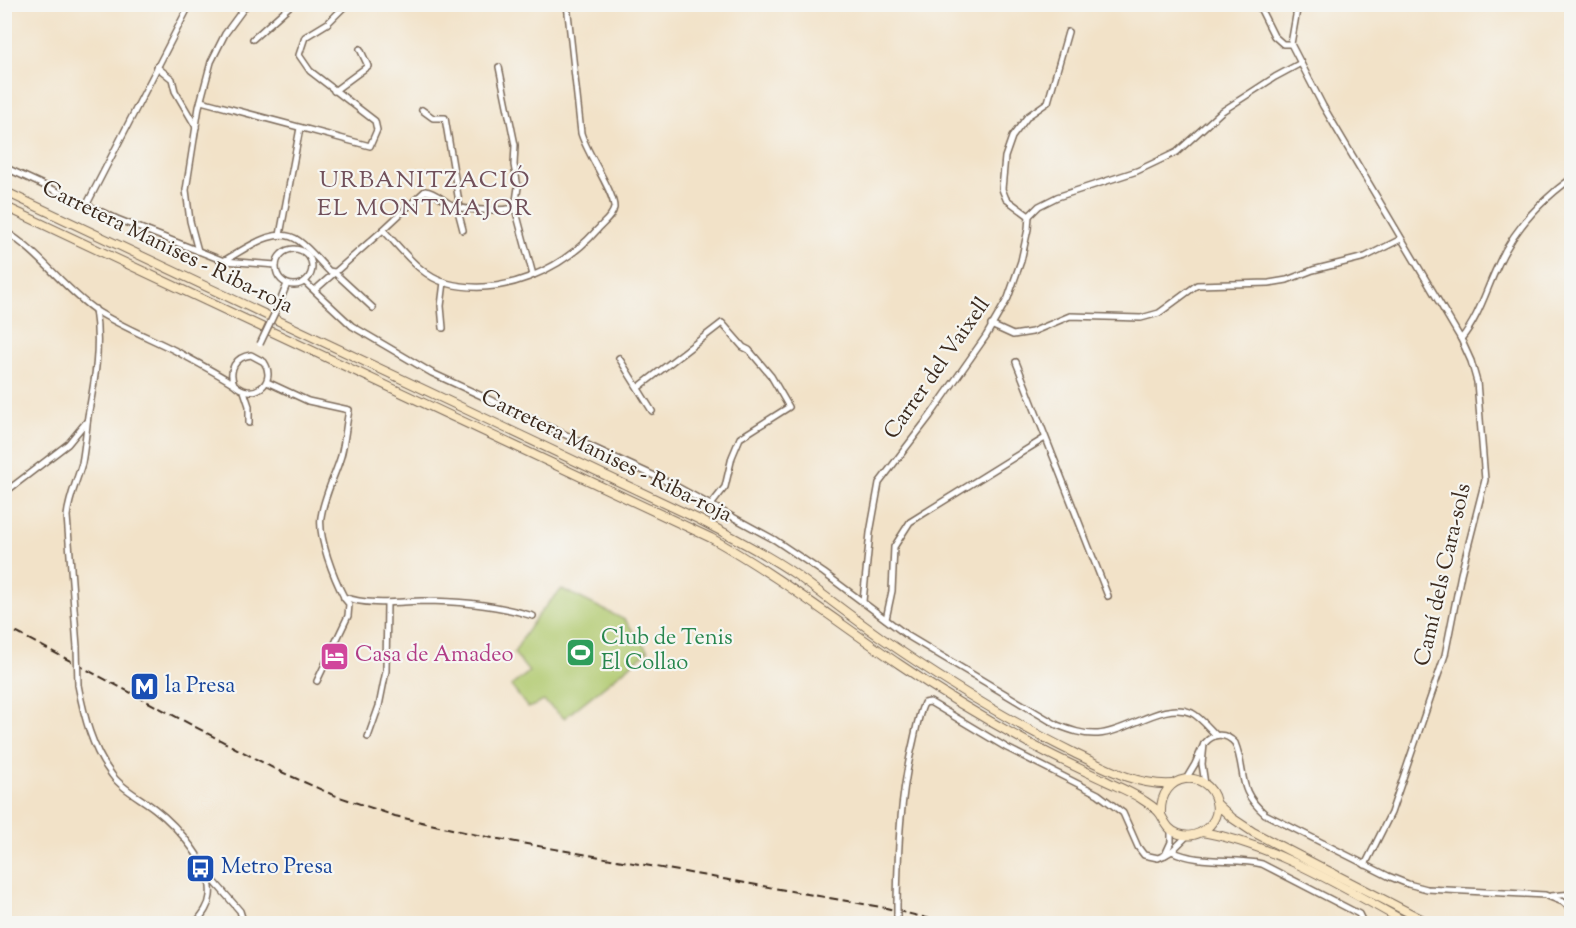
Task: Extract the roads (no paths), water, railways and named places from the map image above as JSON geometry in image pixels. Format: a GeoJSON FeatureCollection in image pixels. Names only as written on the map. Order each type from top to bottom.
{"type":"FeatureCollection","features":[{"type":"Feature","properties":{"kind":"main road","name":"Carretera Manises - Riba-roja"},"geometry":{"type":"LineString","coordinates":[[4,191],[700,520],[775,562],[882,639],[1029,731],[1125,776],[1145,783],[1172,784]]}},
{"type":"Feature","properties":{"kind":"main road","name":"Carretera Manises - Riba-roja"},"geometry":{"type":"LineString","coordinates":[[4,206],[711,538],[753,561],[939,691],[1035,747],[1137,796],[1161,814]]}},
{"type":"Feature","properties":{"kind":"main road"},"geometry":{"type":"LineString","coordinates":[[1186,779],[1205,784],[1213,793],[1217,804],[1216,815],[1211,825],[1202,832],[1187,836],[1171,830],[1165,823],[1160,803],[1164,792],[1172,784],[1186,779]]}},
{"type":"Feature","properties":{"kind":"main road"},"geometry":{"type":"LineString","coordinates":[[1217,804],[1253,832],[1431,924]]}},
{"type":"Feature","properties":{"kind":"main road"},"geometry":{"type":"LineString","coordinates":[[1202,832],[1249,843],[1306,869],[1409,924]]}},
{"type":"Feature","properties":{"kind":"street"},"geometry":{"type":"LineString","coordinates":[[87,204],[190,4]]}},
{"type":"Feature","properties":{"kind":"street"},"geometry":{"type":"LineString","coordinates":[[198,251],[190,221],[186,190],[201,101],[211,62],[225,34],[247,4]]}},
{"type":"Feature","properties":{"kind":"street"},"geometry":{"type":"LineString","coordinates":[[252,39],[292,4]]}},
{"type":"Feature","properties":{"kind":"street"},"geometry":{"type":"LineString","coordinates":[[201,101],[370,146],[377,130],[375,121],[310,71],[299,56],[305,37],[328,23],[347,4]]}},
{"type":"Feature","properties":{"kind":"street"},"geometry":{"type":"LineString","coordinates":[[383,230],[434,278],[464,286],[491,287],[533,275],[570,256],[611,215],[614,208],[613,198],[585,146],[581,133],[567,4]]}},
{"type":"Feature","properties":{"kind":"street"},"geometry":{"type":"LineString","coordinates":[[1258,4],[1274,36],[1283,44],[1291,44],[1298,4]]}},
{"type":"Feature","properties":{"kind":"street"},"geometry":{"type":"LineString","coordinates":[[1068,32],[1048,102],[1028,116],[1012,137],[1005,158],[1002,189],[1006,199],[1029,216],[1039,206],[1057,197],[1137,171],[1177,152],[1221,112],[1301,63]]}},
{"type":"Feature","properties":{"kind":"street","name":"Camí dels Cara-sols"},"geometry":{"type":"LineString","coordinates":[[1291,44],[1401,239],[1461,339],[1477,382],[1485,480],[1461,574],[1445,655],[1391,813],[1365,865]]}},
{"type":"Feature","properties":{"kind":"street"},"geometry":{"type":"LineString","coordinates":[[334,91],[368,66],[360,49]]}},
{"type":"Feature","properties":{"kind":"street"},"geometry":{"type":"LineString","coordinates":[[157,67],[172,79],[175,91],[196,127]]}},
{"type":"Feature","properties":{"kind":"street"},"geometry":{"type":"LineString","coordinates":[[500,67],[515,145],[514,165],[518,187],[516,208],[533,275]]}},
{"type":"Feature","properties":{"kind":"street"},"geometry":{"type":"LineString","coordinates":[[422,110],[433,118],[445,118],[463,230]]}},
{"type":"Feature","properties":{"kind":"street"},"geometry":{"type":"LineString","coordinates":[[280,234],[300,128]]}},
{"type":"Feature","properties":{"kind":"street"},"geometry":{"type":"LineString","coordinates":[[4,167],[117,219],[224,261],[276,265]]}},
{"type":"Feature","properties":{"kind":"street"},"geometry":{"type":"LineString","coordinates":[[1461,339],[1472,325],[1498,263],[1530,213],[1552,192],[1572,178]]}},
{"type":"Feature","properties":{"kind":"street"},"geometry":{"type":"LineString","coordinates":[[315,290],[425,191],[432,192],[459,207],[516,208]]}},
{"type":"Feature","properties":{"kind":"street","name":"Carrer del Vaixell"},"geometry":{"type":"LineString","coordinates":[[863,602],[870,533],[879,483],[930,416],[986,336],[1008,298],[1021,261],[1029,216]]}},
{"type":"Feature","properties":{"kind":"street"},"geometry":{"type":"LineString","coordinates":[[4,231],[22,243],[77,296],[95,309],[244,391],[249,406],[249,423]]}},
{"type":"Feature","properties":{"kind":"street"},"geometry":{"type":"LineString","coordinates":[[224,261],[268,237],[280,234],[300,242],[328,271],[334,272],[373,308]]}},
{"type":"Feature","properties":{"kind":"street"},"geometry":{"type":"LineString","coordinates":[[991,325],[1012,335],[1032,332],[1070,316],[1140,318],[1159,313],[1197,285],[1269,283],[1287,280],[1313,270],[1365,257],[1401,239]]}},
{"type":"Feature","properties":{"kind":"street"},"geometry":{"type":"LineString","coordinates":[[287,250],[300,250],[310,258],[312,271],[305,282],[293,286],[278,277],[276,265],[280,256],[287,250]]}},
{"type":"Feature","properties":{"kind":"street"},"geometry":{"type":"LineString","coordinates":[[305,282],[352,326],[432,373],[663,480],[784,546],[908,636],[1043,718],[1078,733],[1097,734],[1116,731],[1166,711],[1177,709],[1196,715],[1216,735],[1231,738],[1235,743],[1244,787],[1248,796],[1260,810],[1276,821],[1365,865],[1408,884],[1426,889],[1551,896],[1572,894]]}},
{"type":"Feature","properties":{"kind":"street"},"geometry":{"type":"LineString","coordinates":[[442,328],[441,306],[444,282]]}},
{"type":"Feature","properties":{"kind":"street"},"geometry":{"type":"LineString","coordinates":[[255,356],[287,284]]}},
{"type":"Feature","properties":{"kind":"street"},"geometry":{"type":"LineString","coordinates":[[95,309],[98,352],[81,465],[69,500],[67,516],[78,685],[88,728],[99,754],[113,777],[158,811],[188,840],[204,870],[210,897],[195,924]]}},
{"type":"Feature","properties":{"kind":"street"},"geometry":{"type":"LineString","coordinates":[[639,387],[722,323],[743,347],[749,350],[779,387],[789,407],[741,438],[732,457],[726,487],[711,505]]}},
{"type":"Feature","properties":{"kind":"street"},"geometry":{"type":"LineString","coordinates":[[234,384],[231,373],[234,364],[243,357],[260,358],[267,366],[267,382],[260,389],[244,391]]}},
{"type":"Feature","properties":{"kind":"street"},"geometry":{"type":"LineString","coordinates":[[619,358],[652,411]]}},
{"type":"Feature","properties":{"kind":"street"},"geometry":{"type":"LineString","coordinates":[[1016,362],[1108,596]]}},
{"type":"Feature","properties":{"kind":"street"},"geometry":{"type":"LineString","coordinates":[[267,382],[308,400],[349,410],[341,456],[325,499],[321,519],[322,535],[336,582],[349,604],[348,616],[317,681]]}},
{"type":"Feature","properties":{"kind":"street"},"geometry":{"type":"LineString","coordinates":[[4,493],[68,444],[88,420]]}},
{"type":"Feature","properties":{"kind":"street"},"geometry":{"type":"LineString","coordinates":[[886,619],[892,591],[894,547],[910,522],[1046,438]]}},
{"type":"Feature","properties":{"kind":"street"},"geometry":{"type":"LineString","coordinates":[[344,597],[358,602],[425,601],[469,604],[506,608],[533,616]]}},
{"type":"Feature","properties":{"kind":"street"},"geometry":{"type":"LineString","coordinates":[[368,737],[379,706],[386,671],[387,603]]}},
{"type":"Feature","properties":{"kind":"street"},"geometry":{"type":"LineString","coordinates":[[897,924],[898,838],[908,761],[920,711],[924,704],[930,702],[1007,748],[1098,794],[1123,813],[1144,855],[1158,858],[1165,855],[1187,836]]}},
{"type":"Feature","properties":{"kind":"street"},"geometry":{"type":"LineString","coordinates":[[1186,779],[1196,764],[1204,744],[1216,735]]}},
{"type":"Feature","properties":{"kind":"street"},"geometry":{"type":"LineString","coordinates":[[1204,744],[1205,784]]}},
{"type":"Feature","properties":{"kind":"street"},"geometry":{"type":"LineString","coordinates":[[1165,855],[1171,842],[1171,830]]}},
{"type":"Feature","properties":{"kind":"street"},"geometry":{"type":"LineString","coordinates":[[1172,851],[1195,857],[1244,860],[1262,864],[1359,914],[1362,924]]}},
{"type":"Feature","properties":{"kind":"street"},"geometry":{"type":"LineString","coordinates":[[204,870],[240,911],[244,924]]}},
{"type":"Feature","properties":{"kind":"street"},"geometry":{"type":"LineString","coordinates":[[1551,896],[1572,910]]}},
{"type":"Feature","properties":{"kind":"railway"},"geometry":{"type":"LineString","coordinates":[[4,626],[277,770],[331,794],[395,816],[482,836],[886,908],[951,924]]}},
{"type":"Feature","properties":{"kind":"place","name":"Club de Tenis El Collao"},"geometry":{"type":"Point","coordinates":[580,652]}},
{"type":"Feature","properties":{"kind":"place","name":"Casa de Amadeo"},"geometry":{"type":"Point","coordinates":[334,656]}},
{"type":"Feature","properties":{"kind":"place","name":"la Presa"},"geometry":{"type":"Point","coordinates":[144,687]}},
{"type":"Feature","properties":{"kind":"place","name":"Metro Presa"},"geometry":{"type":"Point","coordinates":[200,868]}},
{"type":"Feature","properties":{"kind":"district","name":"URBANITZACIÓ EL MONTMAJOR"},"geometry":{"type":"Point","coordinates":[425,195]}}]}
